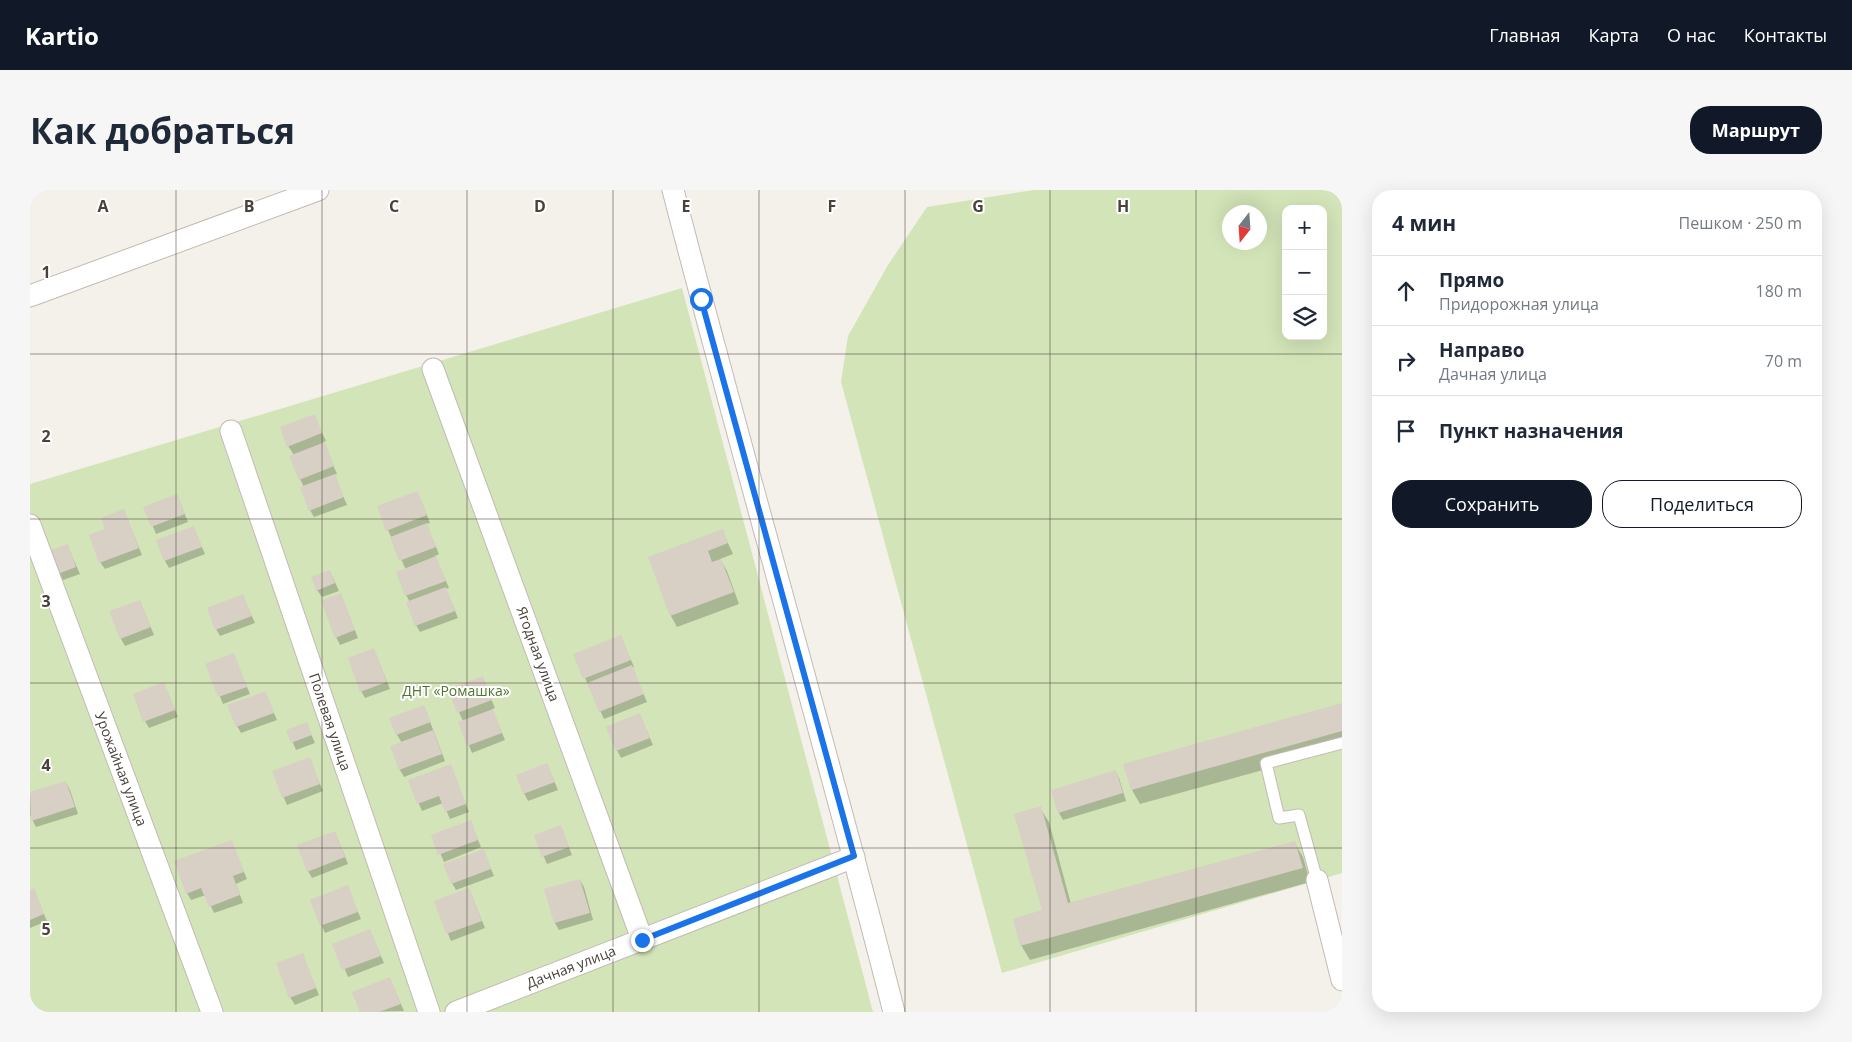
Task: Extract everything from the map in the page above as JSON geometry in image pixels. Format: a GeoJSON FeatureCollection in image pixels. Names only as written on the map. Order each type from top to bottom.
{"type":"FeatureCollection","features":[{"type":"Feature","properties":{"kind":"street"},"geometry":{"type":"LineString","coordinates":[[30,296],[318,190]]}},
{"type":"Feature","properties":{"kind":"street"},"geometry":{"type":"LineString","coordinates":[[673,190],[701,299],[854,856],[894,1012]]}},
{"type":"Feature","properties":{"kind":"street","name":"Ягодная улица"},"geometry":{"type":"LineString","coordinates":[[433,368],[642,940]]}},
{"type":"Feature","properties":{"kind":"street","name":"Полевая улица"},"geometry":{"type":"LineString","coordinates":[[231,431],[429,1012]]}},
{"type":"Feature","properties":{"kind":"street","name":"Урожайная улица"},"geometry":{"type":"LineString","coordinates":[[30,525],[212,1012]]}},
{"type":"Feature","properties":{"kind":"street","name":"Дачная улица"},"geometry":{"type":"LineString","coordinates":[[456,1012],[854,856]]}},
{"type":"Feature","properties":{"kind":"street"},"geometry":{"type":"LineString","coordinates":[[1317,880],[1342,980]]}},
{"type":"Feature","properties":{"kind":"lane"},"geometry":{"type":"LineString","coordinates":[[1317,880],[1300,815],[1279,818],[1266,763],[1342,743]]}},
{"type":"Feature","properties":{"kind":"green space"},"geometry":{"type":"Polygon","coordinates":[[[1034,190],[1331,190],[1342,193],[1342,873],[1002,973],[841,382],[848,336],[888,265],[927,207],[1034,190]]]}},
{"type":"Feature","properties":{"kind":"green space","name":"ДНТ «Ромашка»"},"geometry":{"type":"Polygon","coordinates":[[[682,288],[873,1012],[30,1012],[30,484],[682,288]]]}},
{"type":"Feature","properties":{"kind":"building"},"geometry":{"type":"Polygon","coordinates":[[[315,414],[322,433],[287,447],[280,427],[315,414]]]}},
{"type":"Feature","properties":{"kind":"building"},"geometry":{"type":"Polygon","coordinates":[[[325,442],[334,466],[299,480],[289,456],[325,442]]]}},
{"type":"Feature","properties":{"kind":"building"},"geometry":{"type":"Polygon","coordinates":[[[335,474],[344,497],[309,511],[300,487],[335,474]]]}},
{"type":"Feature","properties":{"kind":"building"},"geometry":{"type":"Polygon","coordinates":[[[418,491],[427,515],[386,531],[377,506],[418,491]]]}},
{"type":"Feature","properties":{"kind":"building"},"geometry":{"type":"Polygon","coordinates":[[[177,494],[185,514],[151,527],[143,507],[177,494]]]}},
{"type":"Feature","properties":{"kind":"building"},"geometry":{"type":"Polygon","coordinates":[[[124,509],[139,548],[99,563],[89,535],[105,529],[101,518],[124,509]]]}},
{"type":"Feature","properties":{"kind":"building"},"geometry":{"type":"Polygon","coordinates":[[[427,523],[436,547],[399,561],[390,537],[427,523]]]}},
{"type":"Feature","properties":{"kind":"building"},"geometry":{"type":"Polygon","coordinates":[[[194,526],[202,547],[164,561],[156,540],[194,526]]]}},
{"type":"Feature","properties":{"kind":"building"},"geometry":{"type":"Polygon","coordinates":[[[723,529],[728,543],[708,551],[712,562],[721,559],[734,592],[670,616],[648,557],[723,529]]]}},
{"type":"Feature","properties":{"kind":"building"},"geometry":{"type":"Polygon","coordinates":[[[68,544],[76,567],[58,574],[49,551],[68,544]]]}},
{"type":"Feature","properties":{"kind":"building"},"geometry":{"type":"Polygon","coordinates":[[[436,556],[446,581],[405,596],[396,572],[436,556]]]}},
{"type":"Feature","properties":{"kind":"building"},"geometry":{"type":"Polygon","coordinates":[[[330,570],[335,583],[316,591],[311,577],[330,570]]]}},
{"type":"Feature","properties":{"kind":"building"},"geometry":{"type":"Polygon","coordinates":[[[446,587],[455,611],[415,626],[406,602],[446,587]]]}},
{"type":"Feature","properties":{"kind":"building"},"geometry":{"type":"Polygon","coordinates":[[[341,593],[355,630],[335,638],[321,601],[341,593]]]}},
{"type":"Feature","properties":{"kind":"building"},"geometry":{"type":"Polygon","coordinates":[[[243,594],[252,616],[215,630],[207,608],[243,594]]]}},
{"type":"Feature","properties":{"kind":"building"},"geometry":{"type":"Polygon","coordinates":[[[140,600],[151,627],[120,639],[109,611],[140,600]]]}},
{"type":"Feature","properties":{"kind":"building"},"geometry":{"type":"Polygon","coordinates":[[[621,635],[631,660],[583,679],[573,654],[621,635]]]}},
{"type":"Feature","properties":{"kind":"building"},"geometry":{"type":"Polygon","coordinates":[[[374,648],[387,682],[360,692],[348,658],[374,648]]]}},
{"type":"Feature","properties":{"kind":"building"},"geometry":{"type":"Polygon","coordinates":[[[234,653],[247,687],[218,697],[205,664],[234,653]]]}},
{"type":"Feature","properties":{"kind":"building"},"geometry":{"type":"Polygon","coordinates":[[[632,665],[644,694],[599,712],[587,683],[632,665]]]}},
{"type":"Feature","properties":{"kind":"building"},"geometry":{"type":"Polygon","coordinates":[[[483,676],[492,700],[457,713],[448,689],[483,676]]]}},
{"type":"Feature","properties":{"kind":"building"},"geometry":{"type":"Polygon","coordinates":[[[164,682],[175,710],[143,722],[133,694],[164,682]]]}},
{"type":"Feature","properties":{"kind":"building"},"geometry":{"type":"Polygon","coordinates":[[[266,691],[274,713],[236,727],[227,705],[266,691]]]}},
{"type":"Feature","properties":{"kind":"building"},"geometry":{"type":"Polygon","coordinates":[[[1342,703],[1342,731],[1131,790],[1123,764],[1342,703]]]}},
{"type":"Feature","properties":{"kind":"building"},"geometry":{"type":"Polygon","coordinates":[[[424,705],[431,722],[396,735],[389,718],[424,705]]]}},
{"type":"Feature","properties":{"kind":"building"},"geometry":{"type":"Polygon","coordinates":[[[493,709],[502,733],[467,746],[458,722],[493,709]]]}},
{"type":"Feature","properties":{"kind":"building"},"geometry":{"type":"Polygon","coordinates":[[[640,713],[650,738],[616,751],[606,727],[640,713]]]}},
{"type":"Feature","properties":{"kind":"building"},"geometry":{"type":"Polygon","coordinates":[[[307,722],[312,735],[291,743],[286,730],[307,722]]]}},
{"type":"Feature","properties":{"kind":"building"},"geometry":{"type":"Polygon","coordinates":[[[433,730],[442,754],[399,770],[390,746],[433,730]]]}},
{"type":"Feature","properties":{"kind":"building"},"geometry":{"type":"Polygon","coordinates":[[[310,757],[320,784],[282,798],[272,771],[310,757]]]}},
{"type":"Feature","properties":{"kind":"building"},"geometry":{"type":"Polygon","coordinates":[[[547,763],[555,782],[523,794],[516,775],[547,763]]]}},
{"type":"Feature","properties":{"kind":"building"},"geometry":{"type":"Polygon","coordinates":[[[451,764],[466,804],[445,812],[439,796],[417,804],[408,780],[451,764]]]}},
{"type":"Feature","properties":{"kind":"building"},"geometry":{"type":"Polygon","coordinates":[[[1116,770],[1123,793],[1058,813],[1051,790],[1116,770]]]}},
{"type":"Feature","properties":{"kind":"building"},"geometry":{"type":"Polygon","coordinates":[[[66,781],[75,807],[31,821],[30,792],[66,781]]]}},
{"type":"Feature","properties":{"kind":"building"},"geometry":{"type":"Polygon","coordinates":[[[1041,806],[1068,903],[1295,841],[1303,868],[1020,946],[1013,919],[1042,910],[1014,814],[1041,806]]]}},
{"type":"Feature","properties":{"kind":"building"},"geometry":{"type":"Polygon","coordinates":[[[471,820],[478,840],[438,855],[431,835],[471,820]]]}},
{"type":"Feature","properties":{"kind":"building"},"geometry":{"type":"Polygon","coordinates":[[[561,825],[569,847],[542,857],[534,835],[561,825]]]}},
{"type":"Feature","properties":{"kind":"building"},"geometry":{"type":"Polygon","coordinates":[[[335,831],[345,857],[307,872],[297,845],[335,831]]]}},
{"type":"Feature","properties":{"kind":"building"},"geometry":{"type":"Polygon","coordinates":[[[232,840],[244,872],[233,876],[240,895],[209,907],[201,888],[186,894],[174,861],[232,840]]]}},
{"type":"Feature","properties":{"kind":"building"},"geometry":{"type":"Polygon","coordinates":[[[484,849],[491,869],[451,884],[443,864],[484,849]]]}},
{"type":"Feature","properties":{"kind":"building"},"geometry":{"type":"Polygon","coordinates":[[[580,879],[590,913],[554,923],[544,889],[580,879]]]}},
{"type":"Feature","properties":{"kind":"building"},"geometry":{"type":"Polygon","coordinates":[[[348,885],[358,912],[320,926],[310,900],[348,885]]]}},
{"type":"Feature","properties":{"kind":"building"},"geometry":{"type":"Polygon","coordinates":[[[34,888],[44,914],[30,920],[30,890],[34,888]]]}},
{"type":"Feature","properties":{"kind":"building"},"geometry":{"type":"Polygon","coordinates":[[[469,888],[482,921],[446,934],[434,901],[469,888]]]}},
{"type":"Feature","properties":{"kind":"building"},"geometry":{"type":"Polygon","coordinates":[[[370,929],[381,956],[342,970],[332,944],[370,929]]]}},
{"type":"Feature","properties":{"kind":"building"},"geometry":{"type":"Polygon","coordinates":[[[303,953],[316,988],[289,998],[276,963],[303,953]]]}},
{"type":"Feature","properties":{"kind":"building"},"geometry":{"type":"Polygon","coordinates":[[[390,977],[401,1004],[379,1012],[360,1012],[352,992],[390,977]]]}},
{"type":"Feature","properties":{"kind":"route"},"geometry":{"type":"LineString","coordinates":[[642,940],[854,856],[701,299]]}}]}
